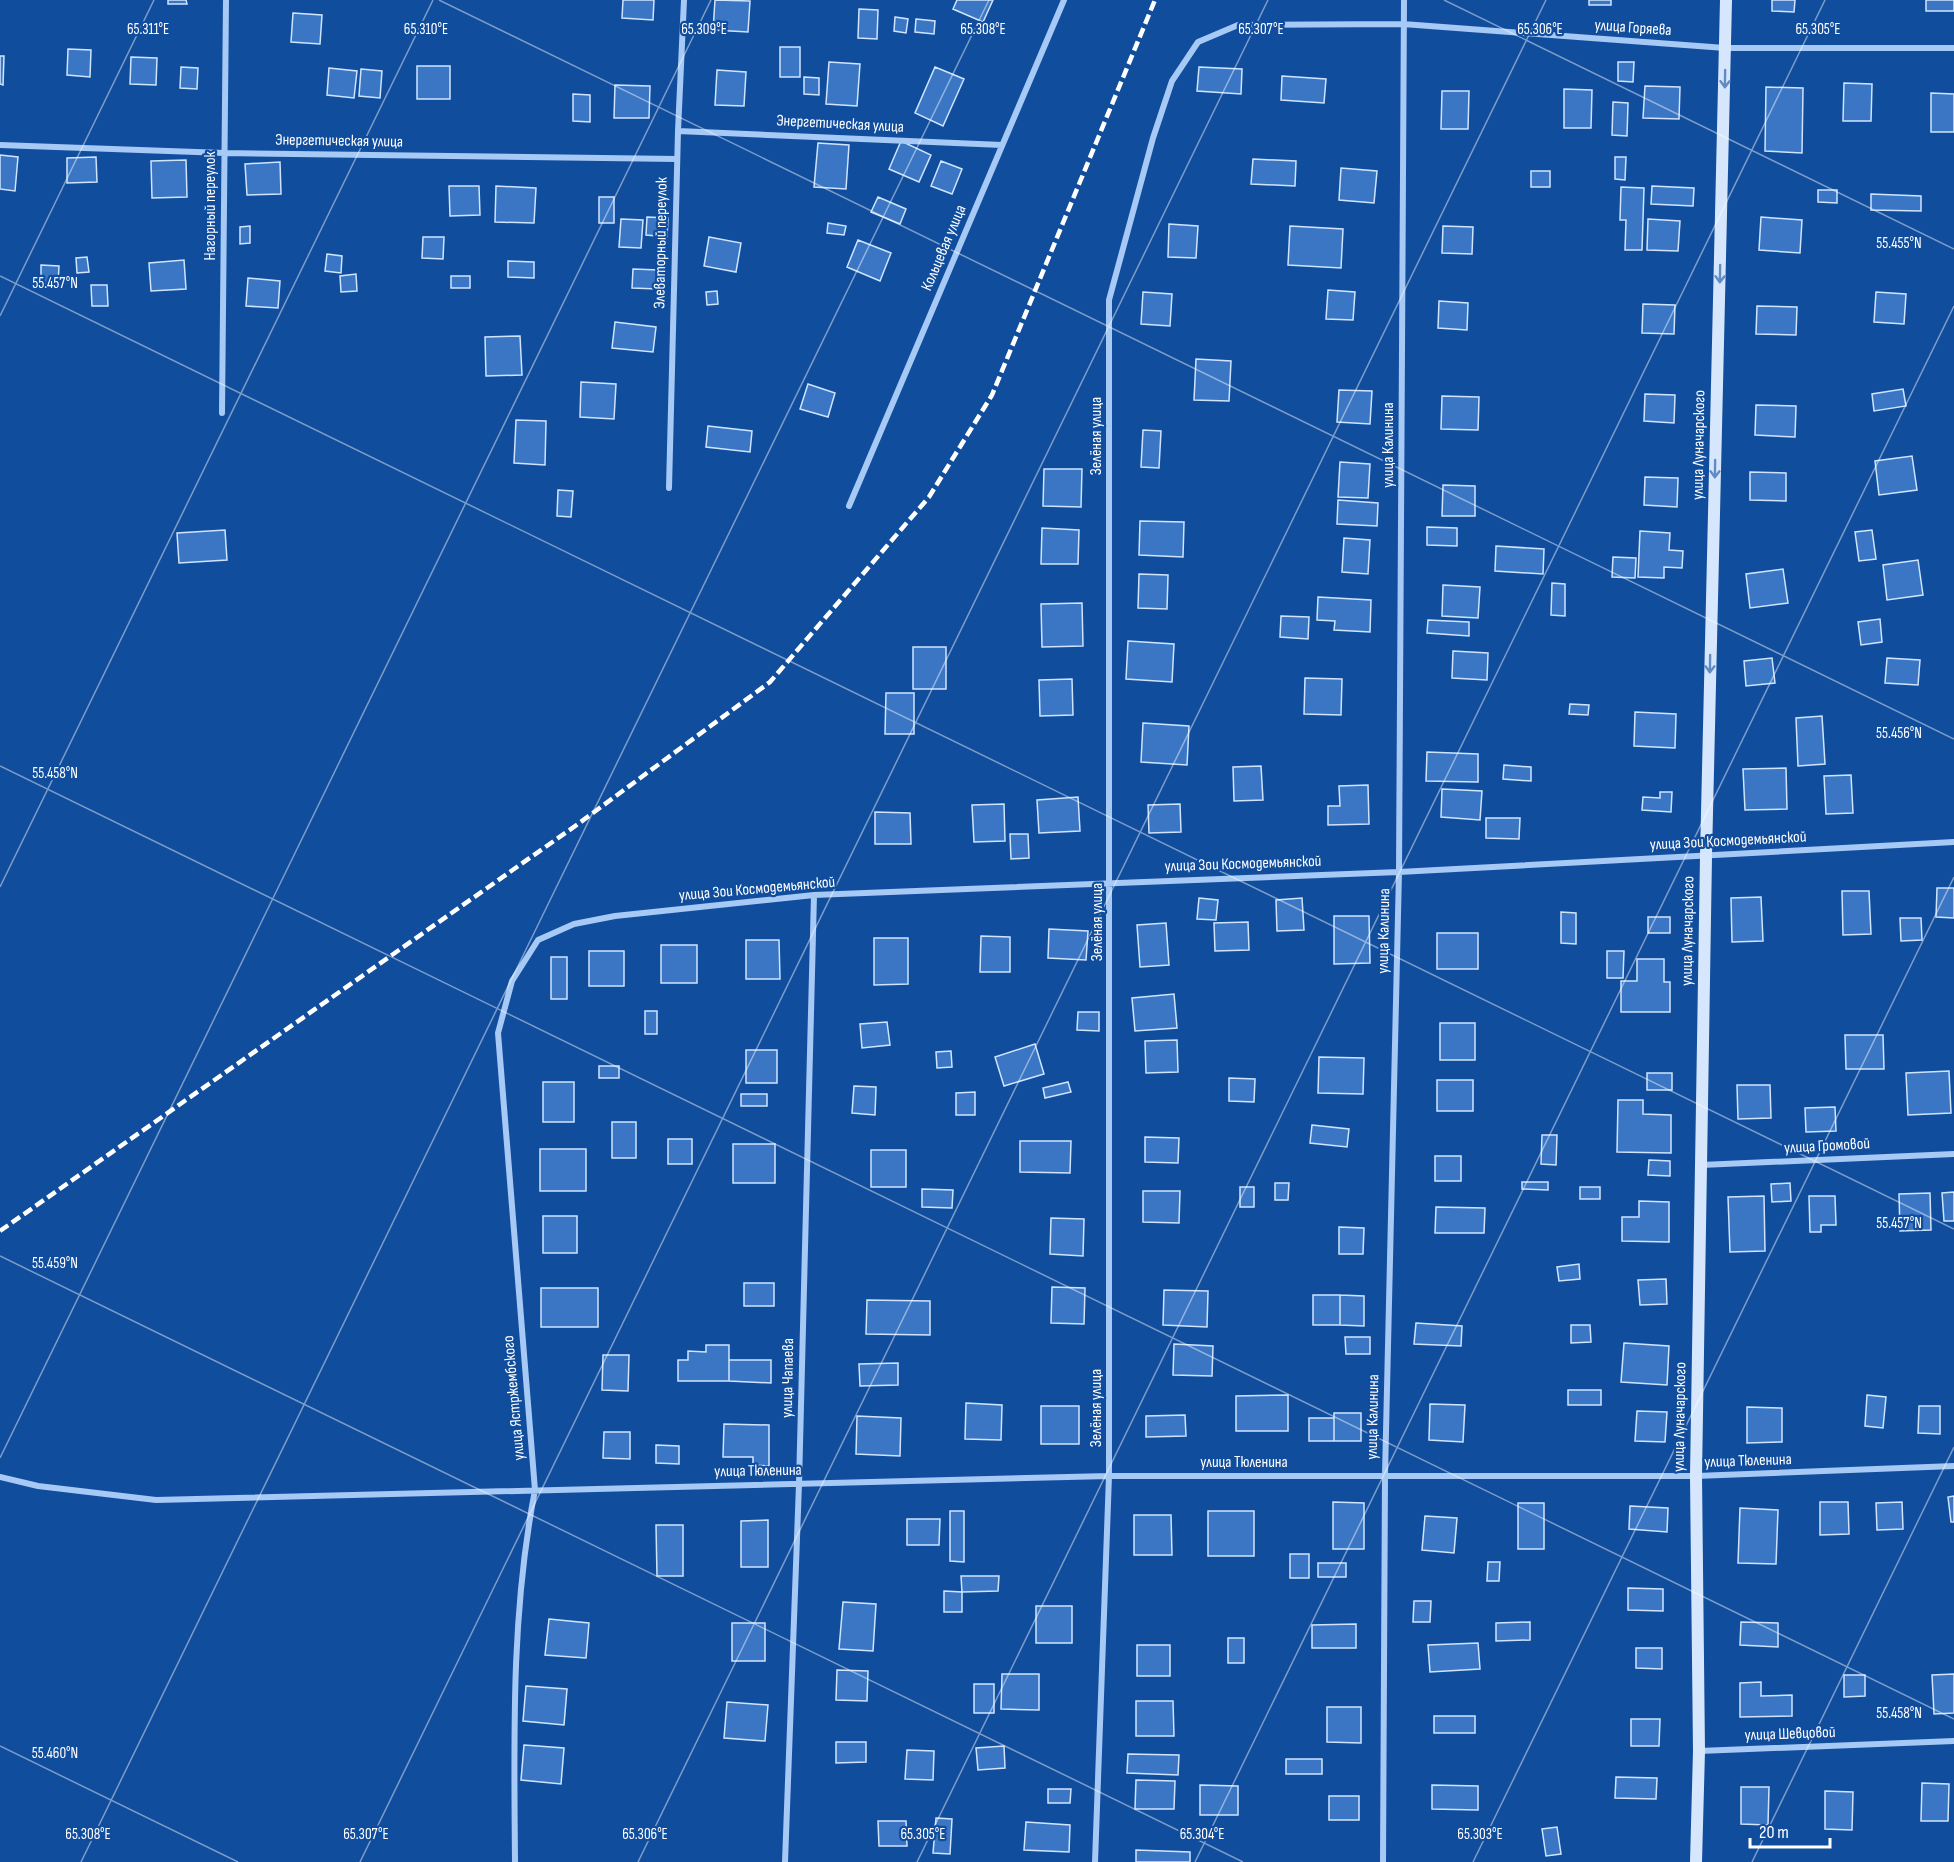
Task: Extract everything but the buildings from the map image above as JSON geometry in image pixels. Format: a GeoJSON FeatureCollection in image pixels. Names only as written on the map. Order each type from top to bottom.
{"type":"FeatureCollection","features":[{"type":"Feature","properties":{"kind":"main road","name":"улица Луначарского"},"geometry":{"type":"LineString","coordinates":[[1696,1862],[1699,1751],[1695,1476],[1706,856],[1726,0]]}},
{"type":"Feature","properties":{"kind":"street","name":"Нагорный переулок"},"geometry":{"type":"LineString","coordinates":[[222,412],[226,0]]}},
{"type":"Feature","properties":{"kind":"street","name":"Элеваторный переулок"},"geometry":{"type":"LineString","coordinates":[[669,488],[677,159],[684,0]]}},
{"type":"Feature","properties":{"kind":"street","name":"Кольцевая улица"},"geometry":{"type":"LineString","coordinates":[[849,506],[1064,0]]}},
{"type":"Feature","properties":{"kind":"street","name":"улица Калинина"},"geometry":{"type":"LineString","coordinates":[[1383,1862],[1385,1475],[1399,872],[1404,0]]}},
{"type":"Feature","properties":{"kind":"street","name":"улица Горяева"},"geometry":{"type":"LineString","coordinates":[[1238,25],[1403,24],[1725,48],[1954,48]]}},
{"type":"Feature","properties":{"kind":"street","name":"Зелёная улица"},"geometry":{"type":"LineString","coordinates":[[1095,1862],[1109,1476],[1111,883],[1109,300],[1153,138],[1172,81],[1198,42],[1238,25]]}},
{"type":"Feature","properties":{"kind":"street","name":"Энергетическая улица"},"geometry":{"type":"LineString","coordinates":[[678,131],[1002,145]]}},
{"type":"Feature","properties":{"kind":"street","name":"Энергетическая улица"},"geometry":{"type":"LineString","coordinates":[[0,145],[224,153],[677,159]]}},
{"type":"Feature","properties":{"kind":"street","name":"улица Зои Космодемьянской"},"geometry":{"type":"LineString","coordinates":[[538,940],[574,924],[615,916],[814,895],[1399,872],[1954,842]]}},
{"type":"Feature","properties":{"kind":"street","name":"улица Чапаева"},"geometry":{"type":"LineString","coordinates":[[785,1862],[799,1484],[814,895]]}},
{"type":"Feature","properties":{"kind":"street","name":"улица Ястржембского"},"geometry":{"type":"LineString","coordinates":[[515,1862],[513,1723],[518,1606],[523,1550],[535,1490],[498,1032],[512,981],[538,940]]}},
{"type":"Feature","properties":{"kind":"street","name":"улица Громовой"},"geometry":{"type":"LineString","coordinates":[[1701,1165],[1954,1154]]}},
{"type":"Feature","properties":{"kind":"street","name":"улица Тюленина"},"geometry":{"type":"LineString","coordinates":[[0,1478],[38,1486],[156,1500],[1109,1476],[1695,1476],[1954,1466]]}},
{"type":"Feature","properties":{"kind":"street","name":"улица Шевцовой"},"geometry":{"type":"LineString","coordinates":[[1699,1751],[1954,1741]]}},
{"type":"Feature","properties":{"kind":"railway"},"geometry":{"type":"LineString","coordinates":[[0,1231],[578,824],[770,682],[929,497],[992,395],[1155,0]]}}]}
